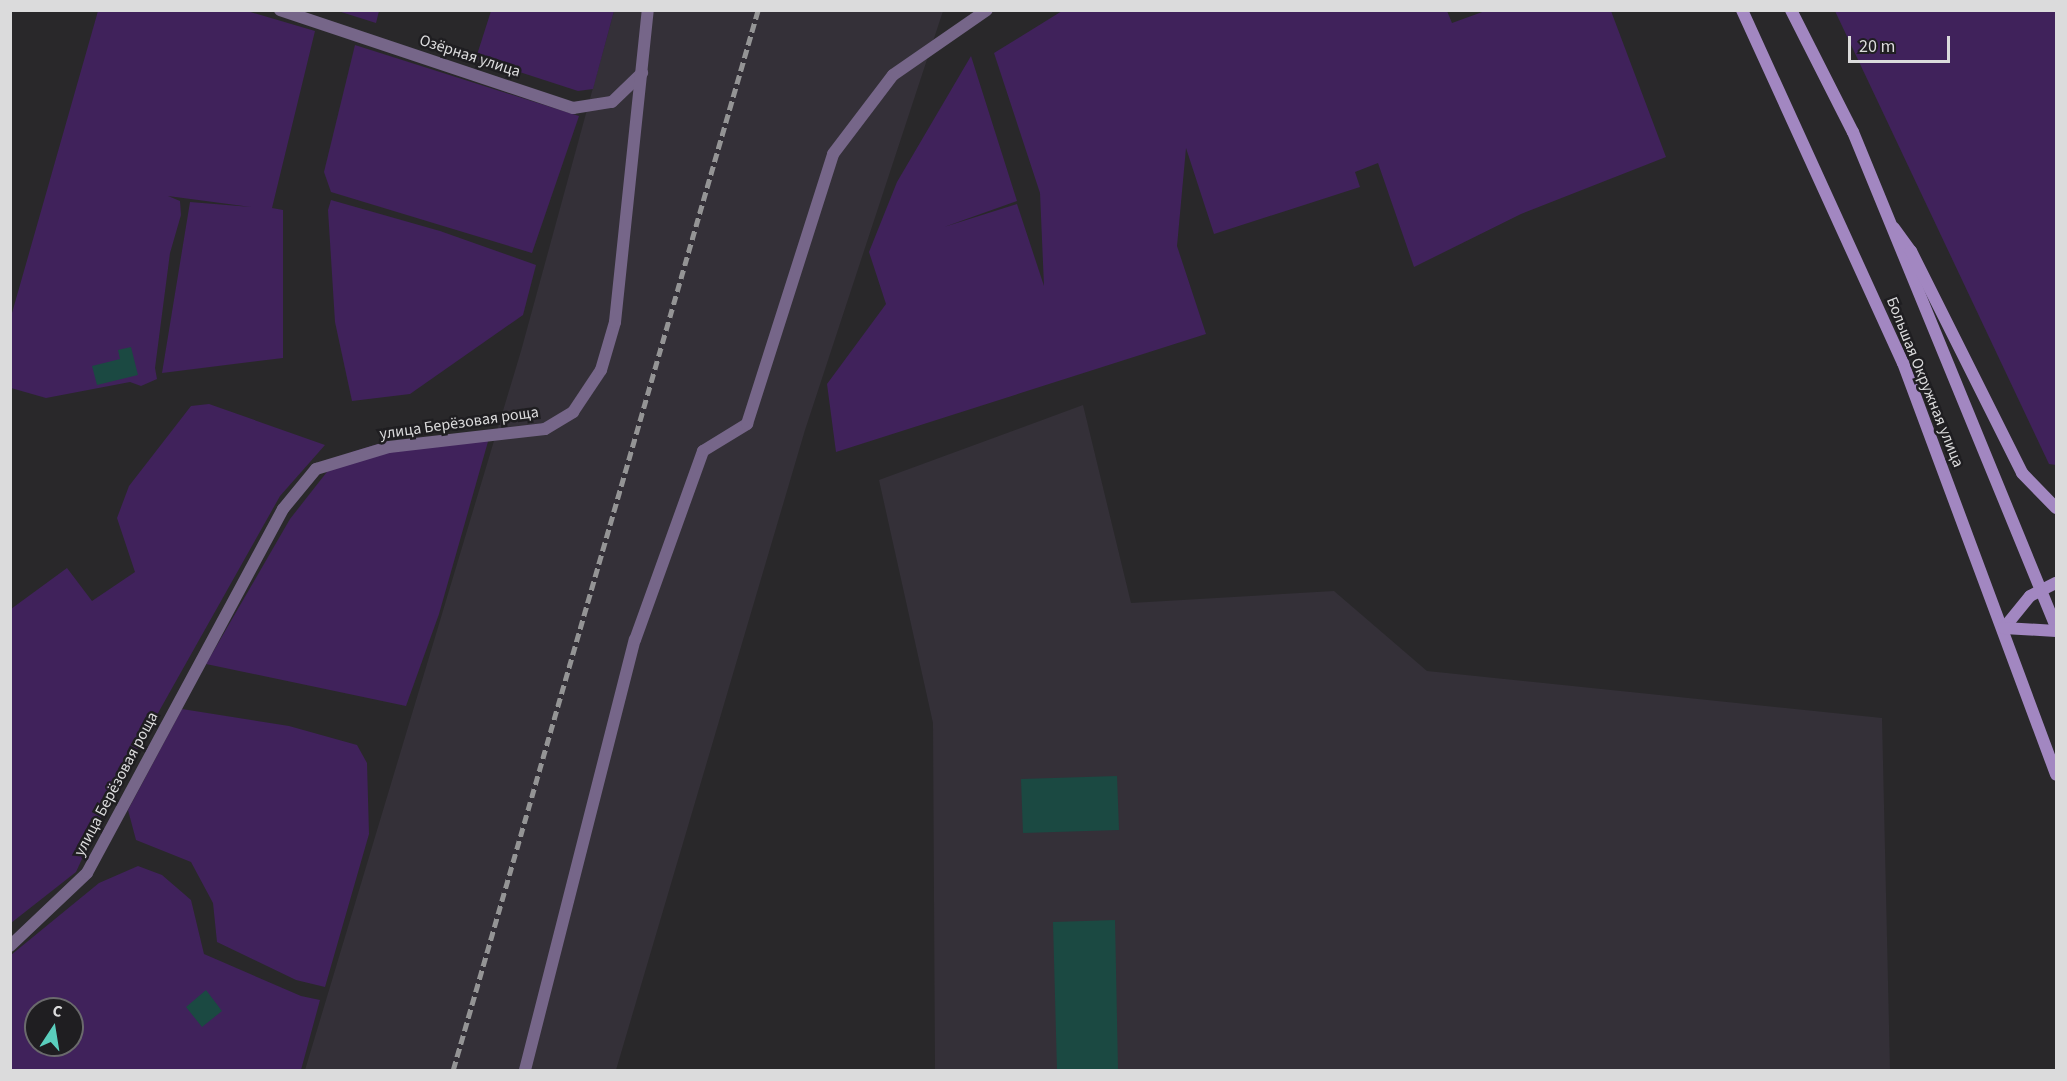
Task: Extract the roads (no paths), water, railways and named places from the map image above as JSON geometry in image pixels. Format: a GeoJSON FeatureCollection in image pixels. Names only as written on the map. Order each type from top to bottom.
{"type":"FeatureCollection","features":[{"type":"Feature","properties":{"kind":"main road","name":"Большая Окружная улица"},"geometry":{"type":"LineString","coordinates":[[1742,10],[1903,363],[2004,628],[2056,774]]}},
{"type":"Feature","properties":{"kind":"main road","name":"Большая Окружная улица"},"geometry":{"type":"LineString","coordinates":[[1791,10],[1852,132],[1884,215],[2043,589],[2056,629]]}},
{"type":"Feature","properties":{"kind":"main road"},"geometry":{"type":"LineString","coordinates":[[1884,215],[1911,251],[2022,473],[2056,508]]}},
{"type":"Feature","properties":{"kind":"main road"},"geometry":{"type":"LineString","coordinates":[[2004,628],[2030,596],[2056,584]]}},
{"type":"Feature","properties":{"kind":"main road"},"geometry":{"type":"LineString","coordinates":[[2004,628],[2056,629]]}},
{"type":"Feature","properties":{"kind":"lane","name":"Озёрная улица"},"geometry":{"type":"LineString","coordinates":[[280,10],[573,108],[612,102],[642,73]]}},
{"type":"Feature","properties":{"kind":"lane","name":"улица Берёзовая роща"},"geometry":{"type":"LineString","coordinates":[[10,946],[87,873],[283,509],[316,469],[389,447],[545,429],[573,412],[601,370],[615,322],[648,10]]}},
{"type":"Feature","properties":{"kind":"lane"},"geometry":{"type":"LineString","coordinates":[[525,1071],[635,640],[703,451],[747,424],[833,154],[893,75],[987,10]]}},
{"type":"Feature","properties":{"kind":"railway"},"geometry":{"type":"LineString","coordinates":[[453,1070],[758,10]]}}]}
